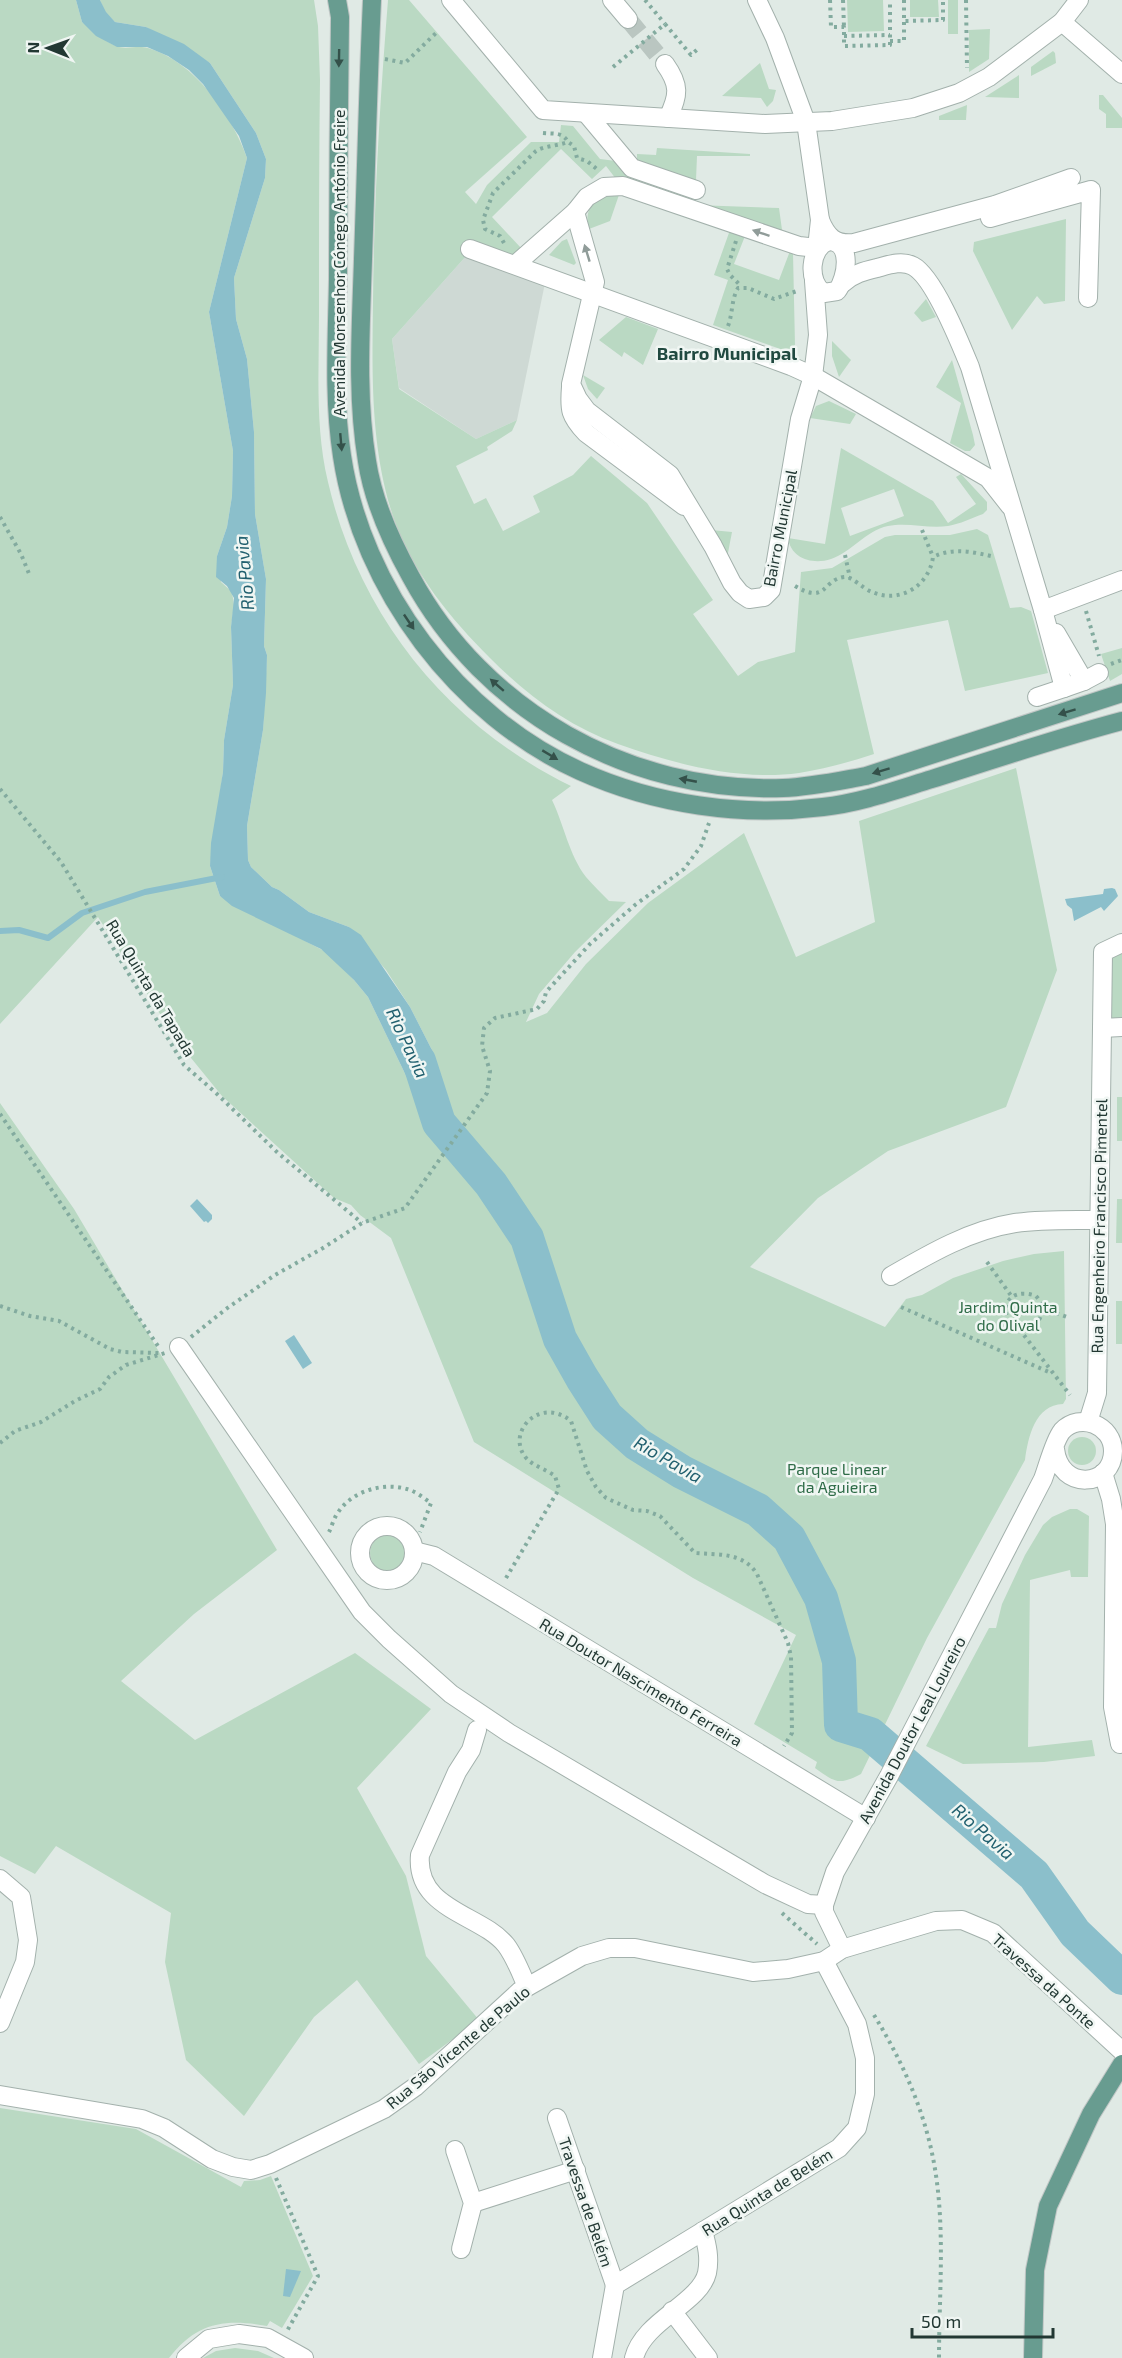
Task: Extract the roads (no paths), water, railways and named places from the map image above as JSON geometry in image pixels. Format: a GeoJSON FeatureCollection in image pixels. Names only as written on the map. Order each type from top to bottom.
{"type":"FeatureCollection","features":[{"type":"Feature","properties":{"kind":"main road","name":"Avenida Monsenhor Cónego António Freire"},"geometry":{"type":"LineString","coordinates":[[336,0],[340,17],[337,382],[342,456],[349,490],[357,521],[375,564],[396,602],[421,639],[449,674],[486,708],[525,739],[553,757],[608,783],[716,809],[782,811],[855,802],[1122,721]]}},
{"type":"Feature","properties":{"kind":"main road","name":"Avenida Monsenhor Cónego António Freire"},"geometry":{"type":"LineString","coordinates":[[372,0],[360,367],[367,462],[374,496],[398,553],[417,588],[437,620],[486,676],[531,713],[588,747],[620,762],[688,780],[735,787],[783,788],[824,784],[866,776],[1122,693]]}},
{"type":"Feature","properties":{"kind":"main road"},"geometry":{"type":"LineString","coordinates":[[1033,2358],[1032,2315],[1035,2270],[1048,2206],[1091,2114],[1122,2064]]}},
{"type":"Feature","properties":{"kind":"street"},"geometry":{"type":"LineString","coordinates":[[451,0],[543,110],[765,124],[881,114],[913,108],[959,93],[989,77],[1062,22],[1079,0]]}},
{"type":"Feature","properties":{"kind":"street"},"geometry":{"type":"LineString","coordinates":[[612,0],[628,19]]}},
{"type":"Feature","properties":{"kind":"street"},"geometry":{"type":"LineString","coordinates":[[757,0],[775,38],[806,122],[820,220],[817,249],[807,285],[818,335]]}},
{"type":"Feature","properties":{"kind":"street"},"geometry":{"type":"LineString","coordinates":[[1062,22],[1122,74]]}},
{"type":"Feature","properties":{"kind":"street"},"geometry":{"type":"LineString","coordinates":[[665,64],[675,78],[677,90],[675,104],[668,118]]}},
{"type":"Feature","properties":{"kind":"street"},"geometry":{"type":"LineString","coordinates":[[586,113],[632,168],[696,190]]}},
{"type":"Feature","properties":{"kind":"street"},"geometry":{"type":"LineString","coordinates":[[817,249],[823,243],[834,241],[854,243],[973,211],[1071,178]]}},
{"type":"Feature","properties":{"kind":"street"},"geometry":{"type":"LineString","coordinates":[[516,264],[575,212],[587,196],[596,190],[615,185],[799,246],[817,249]]}},
{"type":"Feature","properties":{"kind":"street"},"geometry":{"type":"LineString","coordinates":[[973,211],[977,222],[1090,190],[1088,298]]}},
{"type":"Feature","properties":{"kind":"street","name":"Bairro Municipal"},"geometry":{"type":"LineString","coordinates":[[575,212],[595,282],[571,384],[587,411],[670,475],[732,583],[749,599],[765,597],[771,590],[800,419],[813,376]]}},
{"type":"Feature","properties":{"kind":"street"},"geometry":{"type":"LineString","coordinates":[[820,220],[828,237],[843,249],[846,260],[855,270],[863,272]]}},
{"type":"Feature","properties":{"kind":"street"},"geometry":{"type":"LineString","coordinates":[[813,376],[818,335],[827,304],[840,287],[846,252],[854,243]]}},
{"type":"Feature","properties":{"kind":"street"},"geometry":{"type":"LineString","coordinates":[[470,249],[791,366],[813,376],[978,471],[986,474],[992,472],[997,459]]}},
{"type":"Feature","properties":{"kind":"street"},"geometry":{"type":"LineString","coordinates":[[807,285],[824,293],[840,287],[863,272],[905,263],[915,267],[926,278],[954,330],[970,368],[1043,610],[1064,688]]}},
{"type":"Feature","properties":{"kind":"street"},"geometry":{"type":"LineString","coordinates":[[978,471],[995,485],[1010,506]]}},
{"type":"Feature","properties":{"kind":"street"},"geometry":{"type":"LineString","coordinates":[[1043,610],[1122,580]]}},
{"type":"Feature","properties":{"kind":"street"},"geometry":{"type":"LineString","coordinates":[[1037,697],[1091,677],[1043,610]]}},
{"type":"Feature","properties":{"kind":"street","name":"Rua Engenheiro Francisco Pimentel"},"geometry":{"type":"LineString","coordinates":[[1088,1422],[1097,1393],[1103,952],[1122,943]]}},
{"type":"Feature","properties":{"kind":"street"},"geometry":{"type":"LineString","coordinates":[[1102,1028],[1122,1027]]}},
{"type":"Feature","properties":{"kind":"street"},"geometry":{"type":"LineString","coordinates":[[891,1276],[936,1250],[973,1234],[1014,1223],[1099,1220]]}},
{"type":"Feature","properties":{"kind":"street"},"geometry":{"type":"LineString","coordinates":[[171,1350],[362,1612],[389,1639],[451,1694],[509,1733],[765,1884],[808,1904],[824,1905],[826,1920],[842,1949]]}},
{"type":"Feature","properties":{"kind":"street"},"geometry":{"type":"LineString","coordinates":[[1088,1422],[1116,1438],[1111,1467],[1111,1498],[1115,1524],[1113,1707],[1120,1744]]}},
{"type":"Feature","properties":{"kind":"street","name":"Avenida Doutor Leal Loureiro"},"geometry":{"type":"LineString","coordinates":[[824,1905],[835,1872],[866,1818],[1026,1513],[1043,1479],[1057,1440],[1069,1425],[1088,1422]]}},
{"type":"Feature","properties":{"kind":"street"},"geometry":{"type":"LineString","coordinates":[[1055,1449],[1060,1467],[1075,1479],[1085,1480]]}},
{"type":"Feature","properties":{"kind":"street","name":"Avenida Doutor Leal Loureiro"},"geometry":{"type":"LineString","coordinates":[[1026,1513],[1040,1497],[1053,1488],[1085,1480],[1111,1467]]}},
{"type":"Feature","properties":{"kind":"street","name":"Rua Doutor Nascimento Ferreira"},"geometry":{"type":"LineString","coordinates":[[414,1551],[434,1556],[866,1818]]}},
{"type":"Feature","properties":{"kind":"street"},"geometry":{"type":"LineString","coordinates":[[477,1730],[471,1750],[457,1772],[420,1855],[419,1868],[422,1878],[436,1897],[451,1910],[505,1944],[527,1988]]}},
{"type":"Feature","properties":{"kind":"street"},"geometry":{"type":"LineString","coordinates":[[0,1879],[21,1897],[28,1940],[25,1962],[0,2023]]}},
{"type":"Feature","properties":{"kind":"street","name":"Travessa da Ponte"},"geometry":{"type":"LineString","coordinates":[[824,1961],[842,1949],[936,1922],[962,1920],[993,1933],[1122,2051]]}},
{"type":"Feature","properties":{"kind":"street","name":"Rua São Vicente de Paulo"},"geometry":{"type":"LineString","coordinates":[[0,2095],[142,2119],[164,2128],[212,2159],[232,2167],[251,2170],[270,2164],[384,2109],[414,2087],[520,1991],[582,1956],[609,1948],[635,1948],[753,1972],[788,1969],[824,1961]]}},
{"type":"Feature","properties":{"kind":"street","name":"Rua Quinta de Belém"},"geometry":{"type":"LineString","coordinates":[[615,2285],[838,2148],[857,2128],[866,2094],[866,2058],[857,2024],[824,1961]]}},
{"type":"Feature","properties":{"kind":"street","name":"Travessa de Belém"},"geometry":{"type":"LineString","coordinates":[[557,2118],[615,2285]]}},
{"type":"Feature","properties":{"kind":"street"},"geometry":{"type":"LineString","coordinates":[[455,2150],[473,2203],[461,2249]]}},
{"type":"Feature","properties":{"kind":"street"},"geometry":{"type":"LineString","coordinates":[[473,2203],[576,2170]]}},
{"type":"Feature","properties":{"kind":"street"},"geometry":{"type":"LineString","coordinates":[[634,2358],[649,2332],[696,2291],[706,2275],[708,2253],[703,2231]]}},
{"type":"Feature","properties":{"kind":"street"},"geometry":{"type":"LineString","coordinates":[[602,2358],[615,2285]]}},
{"type":"Feature","properties":{"kind":"street"},"geometry":{"type":"LineString","coordinates":[[672,2311],[708,2358]]}},
{"type":"Feature","properties":{"kind":"street"},"geometry":{"type":"LineString","coordinates":[[186,2358],[208,2339],[239,2334],[268,2338],[304,2358]]}},
{"type":"Feature","properties":{"kind":"water"},"geometry":{"type":"Polygon","coordinates":[[[76,0],[100,0],[106,12],[115,22],[146,27],[184,44],[210,63],[256,133],[266,159],[265,178],[234,278],[236,319],[247,359],[254,432],[255,514],[266,579],[264,646],[267,655],[266,693],[263,730],[247,826],[248,860],[251,867],[272,887],[309,912],[349,927],[361,935],[410,1007],[434,1054],[446,1092],[422,1114],[368,997],[354,980],[321,949],[232,906],[220,896],[210,866],[211,843],[223,772],[224,740],[233,685],[231,627],[234,598],[227,586],[216,577],[217,556],[227,527],[232,496],[233,451],[209,312],[247,158],[239,136],[203,84],[189,70],[168,56],[147,47],[117,47],[96,36],[82,22],[76,0]]]}},
{"type":"Feature","properties":{"kind":"water"},"geometry":{"type":"Polygon","coordinates":[[[1112,888],[1118,896],[1104,911],[1101,907],[1074,921],[1072,909],[1067,905],[1065,899],[1103,894],[1104,889],[1112,888]]]}},
{"type":"Feature","properties":{"kind":"water"},"geometry":{"type":"Polygon","coordinates":[[[197,1199],[212,1215],[208,1223],[204,1222],[190,1206],[197,1199]]]}},
{"type":"Feature","properties":{"kind":"water"},"geometry":{"type":"Polygon","coordinates":[[[294,1335],[312,1363],[303,1369],[285,1341],[294,1335]]]}},
{"type":"Feature","properties":{"kind":"water"},"geometry":{"type":"Polygon","coordinates":[[[286,2269],[301,2271],[290,2297],[283,2296],[286,2269]]]}},
{"type":"Feature","properties":{"kind":"waterway"},"geometry":{"type":"LineString","coordinates":[[0,931],[19,930],[48,938],[82,913],[145,892],[222,877]]}},
{"type":"Feature","properties":{"kind":"waterway","name":"Rio Pavia"},"geometry":{"type":"LineString","coordinates":[[419,1061],[439,1123],[491,1184],[527,1238],[560,1339],[607,1417],[637,1444],[682,1472],[758,1510],[789,1538],[821,1598],[839,1661],[841,1725],[870,1734],[1034,1875],[1075,1933],[1122,1978]]}},
{"type":"Feature","properties":{"kind":"tunnel"},"geometry":{"type":"LineString","coordinates":[[628,19],[665,64]]}},
{"type":"Feature","properties":{"kind":"district","name":"Bairro Municipal"},"geometry":{"type":"Point","coordinates":[727,354]}},
{"type":"Feature","properties":{"kind":"park label","name":"Jardim Quinta do Olival"},"geometry":{"type":"Point","coordinates":[1008,1316]}},
{"type":"Feature","properties":{"kind":"park label","name":"Parque Linear da Aguieira"},"geometry":{"type":"Point","coordinates":[837,1478]}}]}
